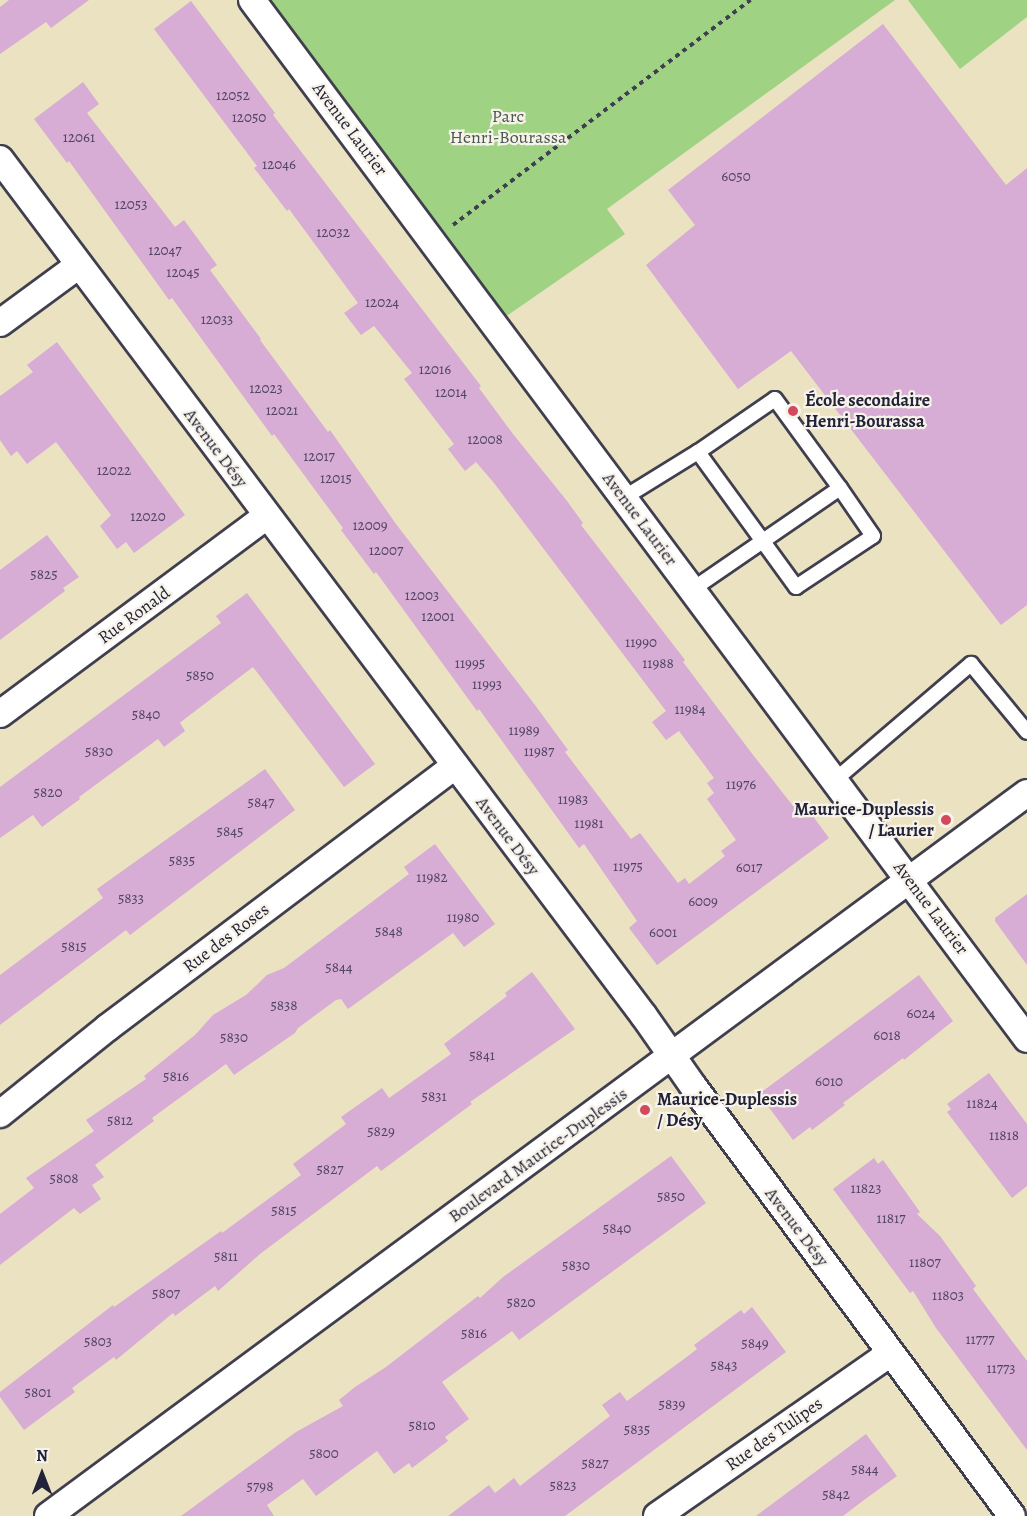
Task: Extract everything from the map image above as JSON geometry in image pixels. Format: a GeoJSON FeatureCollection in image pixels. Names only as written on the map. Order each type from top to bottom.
{"type":"FeatureCollection","features":[{"type":"Feature","properties":{"kind":"street","name":"Avenue Laurier"},"geometry":{"type":"LineString","coordinates":[[252,0],[910,879],[1027,1039]]}},
{"type":"Feature","properties":{"kind":"street","name":"Avenue Désy"},"geometry":{"type":"LineString","coordinates":[[0,159],[672,1056],[1012,1516]]}},
{"type":"Feature","properties":{"kind":"street"},"geometry":{"type":"LineString","coordinates":[[0,323],[79,265]]}},
{"type":"Feature","properties":{"kind":"street","name":"Rue Ronald"},"geometry":{"type":"LineString","coordinates":[[0,714],[267,516]]}},
{"type":"Feature","properties":{"kind":"street","name":"Rue des Roses"},"geometry":{"type":"LineString","coordinates":[[0,1114],[107,1028],[455,766]]}},
{"type":"Feature","properties":{"kind":"street","name":"Boulevard Maurice-Duplessis"},"geometry":{"type":"LineString","coordinates":[[48,1516],[1027,793]]}},
{"type":"Feature","properties":{"kind":"street","name":"Rue des Tulipes"},"geometry":{"type":"LineString","coordinates":[[657,1516],[891,1353]]}},
{"type":"Feature","properties":{"kind":"lane"},"geometry":{"type":"LineString","coordinates":[[625,497],[698,452],[775,399],[873,536],[795,587],[698,452]]}},
{"type":"Feature","properties":{"kind":"lane"},"geometry":{"type":"LineString","coordinates":[[693,589],[840,489]]}},
{"type":"Feature","properties":{"kind":"lane"},"geometry":{"type":"LineString","coordinates":[[835,780],[971,664],[1027,732]]}},
{"type":"Feature","properties":{"kind":"path"},"geometry":{"type":"LineString","coordinates":[[433,240],[751,0]]}},
{"type":"Feature","properties":{"kind":"green space","name":"Parc Henri-Bourassa"},"geometry":{"type":"Polygon","coordinates":[[[252,0],[895,0],[607,209],[625,234],[495,324],[252,0]]]}},
{"type":"Feature","properties":{"kind":"green space"},"geometry":{"type":"Polygon","coordinates":[[[908,0],[1027,0],[1027,17],[960,69],[908,0]]]}},
{"type":"Feature","properties":{"kind":"building"},"geometry":{"type":"Polygon","coordinates":[[[9,0],[89,0],[51,28],[46,22],[0,54],[0,7],[9,0]]]}},
{"type":"Feature","properties":{"kind":"building"},"geometry":{"type":"Polygon","coordinates":[[[191,1],[275,113],[273,115],[481,386],[479,388],[513,434],[567,501],[583,523],[581,525],[685,660],[683,662],[750,751],[793,806],[801,800],[829,838],[657,965],[629,928],[637,921],[584,844],[579,848],[479,709],[477,711],[376,572],[374,574],[341,530],[343,528],[274,434],[272,436],[172,298],[169,300],[69,161],[67,163],[34,119],[83,82],[99,104],[87,113],[175,227],[184,220],[217,265],[210,270],[260,340],[328,432],[330,430],[396,524],[535,705],[568,750],[565,752],[631,839],[640,833],[678,883],[685,878],[689,884],[725,856],[721,851],[736,840],[707,799],[714,793],[707,783],[714,778],[679,731],[666,740],[652,722],[666,711],[494,483],[476,462],[465,471],[448,449],[454,444],[404,379],[412,373],[374,326],[361,335],[344,313],[358,303],[289,209],[287,211],[254,168],[257,166],[154,29],[191,1]]]}},
{"type":"Feature","properties":{"kind":"building"},"geometry":{"type":"Polygon","coordinates":[[[883,24],[1006,185],[1027,168],[1027,605],[1001,625],[791,351],[738,389],[646,265],[695,225],[668,190],[883,24]]]}},
{"type":"Feature","properties":{"kind":"building"},"geometry":{"type":"Polygon","coordinates":[[[57,342],[185,515],[134,553],[126,542],[117,549],[100,526],[111,515],[56,442],[27,464],[17,451],[11,456],[0,440],[0,396],[33,372],[27,365],[57,342]]]}},
{"type":"Feature","properties":{"kind":"building"},"geometry":{"type":"Polygon","coordinates":[[[47,535],[79,577],[63,588],[65,591],[0,640],[0,570],[47,535]]]}},
{"type":"Feature","properties":{"kind":"building"},"geometry":{"type":"Polygon","coordinates":[[[247,593],[375,764],[344,787],[253,667],[182,721],[180,723],[185,731],[164,747],[158,739],[42,827],[33,815],[0,838],[0,787],[221,623],[216,616],[247,593]]]}},
{"type":"Feature","properties":{"kind":"building"},"geometry":{"type":"Polygon","coordinates":[[[265,769],[295,810],[130,935],[126,930],[0,1025],[0,975],[103,898],[97,889],[265,769]]]}},
{"type":"Feature","properties":{"kind":"building"},"geometry":{"type":"Polygon","coordinates":[[[435,844],[495,924],[464,947],[453,933],[348,1009],[341,999],[336,1000],[298,1028],[295,1033],[234,1075],[226,1064],[152,1118],[154,1121],[95,1165],[104,1177],[92,1185],[101,1199],[80,1214],[74,1208],[0,1265],[0,1214],[34,1188],[26,1178],[94,1131],[86,1120],[146,1079],[144,1076],[195,1035],[213,1015],[246,995],[267,975],[284,968],[409,874],[404,867],[435,844]]]}},
{"type":"Feature","properties":{"kind":"building"},"geometry":{"type":"Polygon","coordinates":[[[1027,894],[1027,965],[995,918],[1027,894]]]}},
{"type":"Feature","properties":{"kind":"building"},"geometry":{"type":"Polygon","coordinates":[[[532,972],[575,1029],[470,1102],[472,1104],[381,1171],[377,1166],[260,1254],[218,1291],[215,1286],[175,1316],[173,1313],[116,1360],[114,1357],[72,1388],[75,1392],[24,1430],[0,1397],[0,1392],[113,1305],[114,1307],[221,1231],[222,1233],[301,1175],[293,1164],[346,1124],[341,1117],[382,1088],[389,1098],[451,1054],[444,1044],[507,996],[505,993],[532,972]]]}},
{"type":"Feature","properties":{"kind":"building"},"geometry":{"type":"Polygon","coordinates":[[[919,975],[953,1021],[904,1060],[903,1058],[843,1103],[845,1105],[812,1130],[810,1127],[793,1140],[759,1094],[919,975]]]}},
{"type":"Feature","properties":{"kind":"building"},"geometry":{"type":"Polygon","coordinates":[[[989,1073],[1027,1124],[1027,1186],[1012,1198],[947,1112],[951,1109],[947,1104],[989,1073]]]}},
{"type":"Feature","properties":{"kind":"building"},"geometry":{"type":"Polygon","coordinates":[[[671,1156],[706,1203],[519,1340],[512,1331],[442,1382],[469,1419],[445,1437],[448,1441],[412,1468],[409,1463],[394,1474],[377,1451],[316,1496],[303,1479],[267,1505],[274,1516],[181,1516],[296,1432],[343,1406],[339,1400],[355,1387],[386,1367],[478,1296],[480,1298],[503,1277],[671,1156]]]}},
{"type":"Feature","properties":{"kind":"building"},"geometry":{"type":"Polygon","coordinates":[[[874,1158],[878,1164],[883,1160],[920,1212],[917,1214],[940,1236],[976,1286],[973,1289],[1027,1361],[1027,1450],[936,1328],[913,1291],[910,1293],[833,1189],[874,1158]]]}},
{"type":"Feature","properties":{"kind":"building"},"geometry":{"type":"Polygon","coordinates":[[[752,1307],[786,1352],[565,1516],[448,1516],[489,1485],[495,1493],[514,1478],[520,1486],[610,1416],[602,1405],[620,1392],[627,1401],[697,1349],[694,1345],[741,1310],[744,1314],[752,1307]]]}},
{"type":"Feature","properties":{"kind":"building"},"geometry":{"type":"Polygon","coordinates":[[[866,1434],[897,1476],[843,1516],[756,1516],[866,1434]]]}},
{"type":"Feature","properties":{"kind":"place","name":"École secondaire Henri-Bourassa"},"geometry":{"type":"Point","coordinates":[793,411]}},
{"type":"Feature","properties":{"kind":"place","name":"Maurice-Duplessis / Laurier"},"geometry":{"type":"Point","coordinates":[946,820]}},
{"type":"Feature","properties":{"kind":"place","name":"Maurice-Duplessis / Désy"},"geometry":{"type":"Point","coordinates":[645,1110]}}]}
